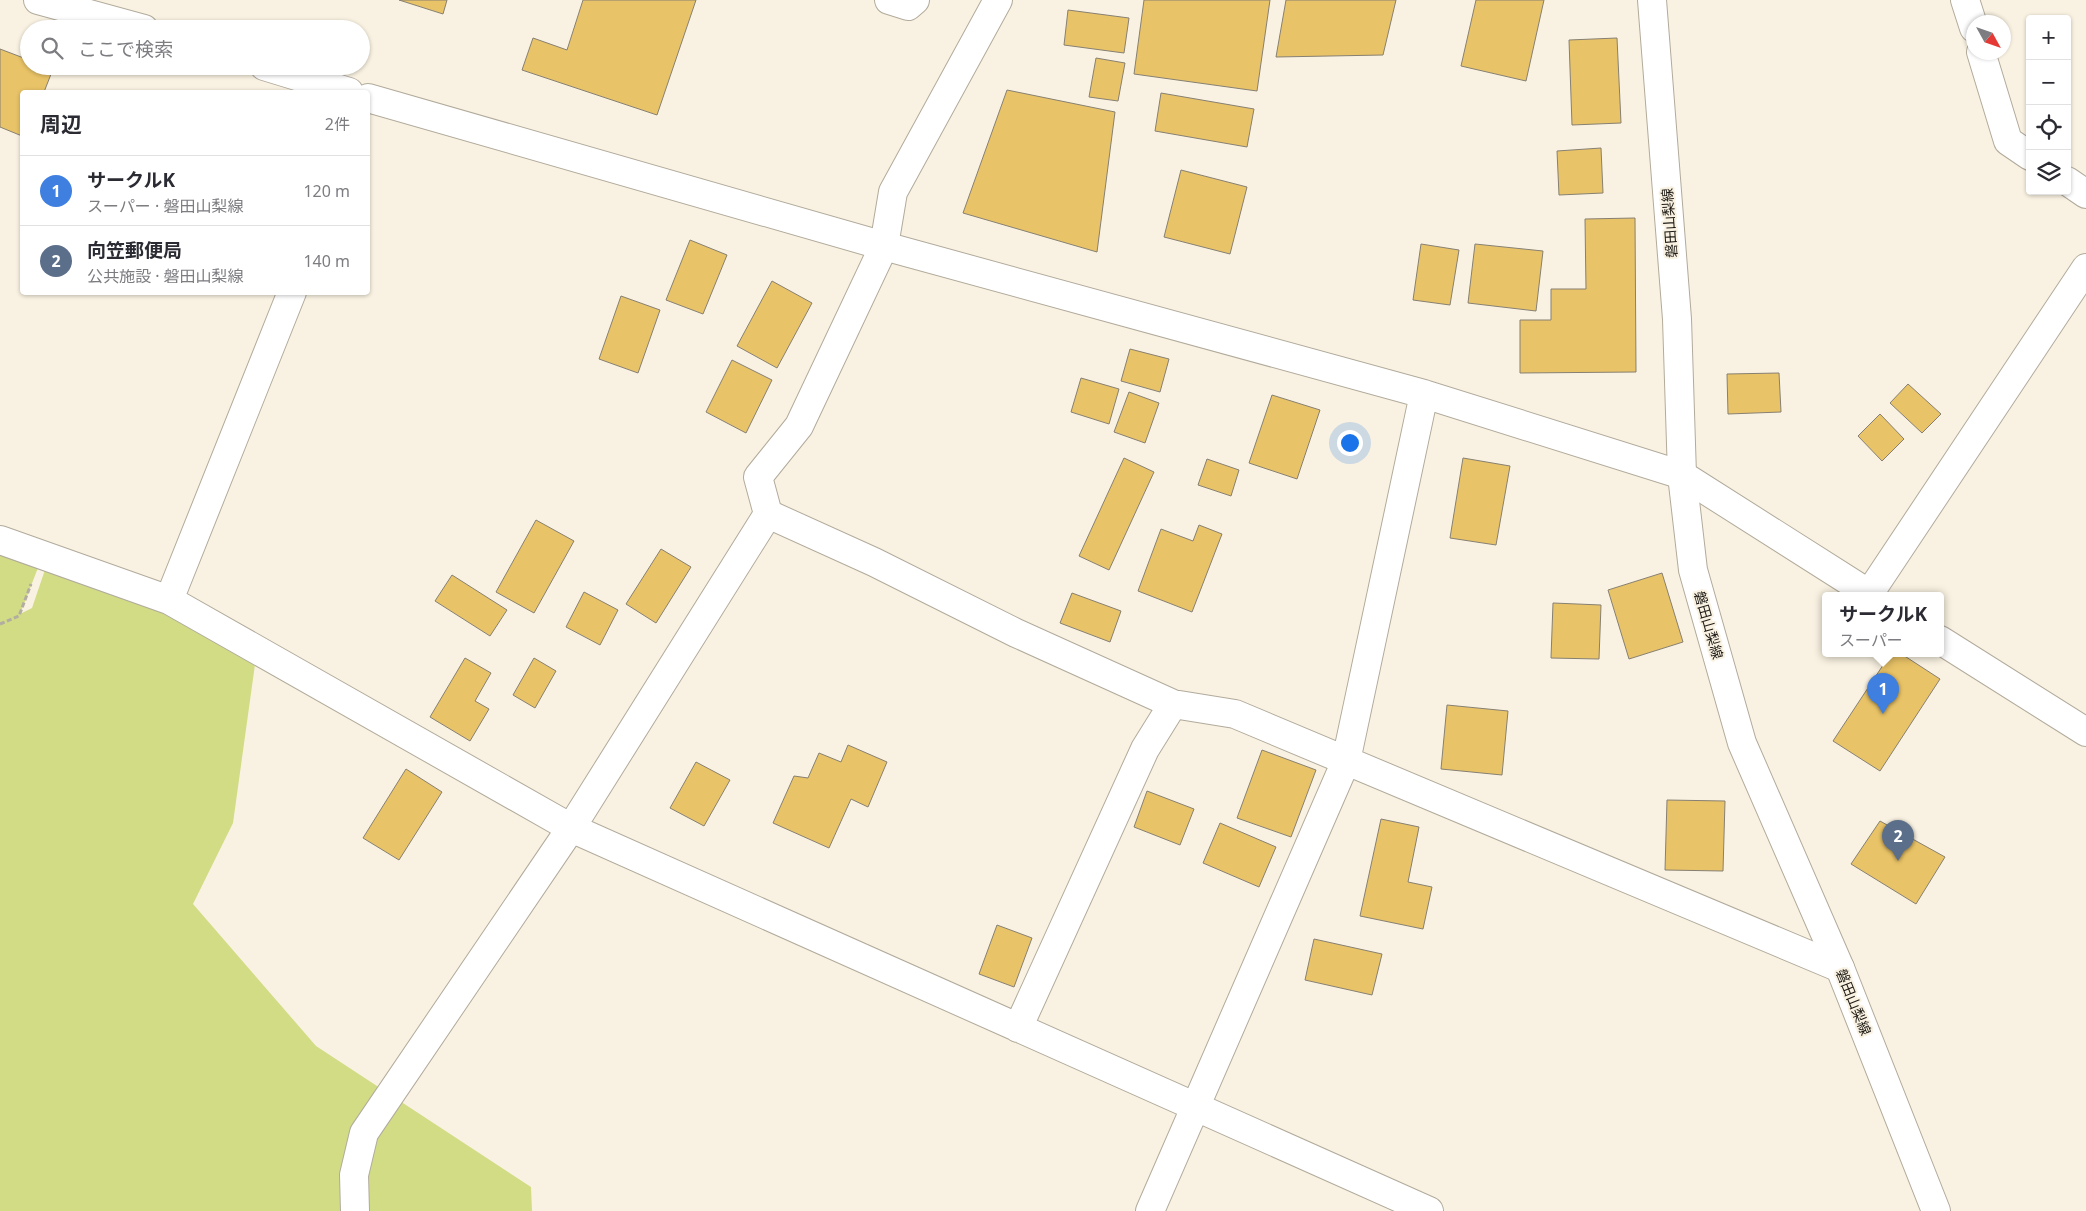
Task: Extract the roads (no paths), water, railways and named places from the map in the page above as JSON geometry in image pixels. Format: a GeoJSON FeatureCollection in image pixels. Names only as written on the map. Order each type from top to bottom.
{"type":"FeatureCollection","features":[{"type":"Feature","properties":{"kind":"street"},"geometry":{"type":"LineString","coordinates":[[38,0],[111,20]]}},
{"type":"Feature","properties":{"kind":"street"},"geometry":{"type":"LineString","coordinates":[[888,0],[908,6],[915,0]]}},
{"type":"Feature","properties":{"kind":"street"},"geometry":{"type":"LineString","coordinates":[[356,1211],[354,1175],[364,1133],[571,828],[768,514],[758,476],[799,426],[884,246],[893,192],[998,0]]}},
{"type":"Feature","properties":{"kind":"street","name":"磐田山梨線"},"geometry":{"type":"LineString","coordinates":[[1652,0],[1677,320],[1682,475],[1693,570],[1742,743],[1840,968],[1936,1211]]}},
{"type":"Feature","properties":{"kind":"street"},"geometry":{"type":"LineString","coordinates":[[1965,0],[1970,15]]}},
{"type":"Feature","properties":{"kind":"street"},"geometry":{"type":"LineString","coordinates":[[1983,60],[2008,141],[2026,153]]}},
{"type":"Feature","properties":{"kind":"street"},"geometry":{"type":"LineString","coordinates":[[291,75],[336,90]]}},
{"type":"Feature","properties":{"kind":"street"},"geometry":{"type":"LineString","coordinates":[[370,101],[884,246],[1424,394],[1682,475],[1865,592]]}},
{"type":"Feature","properties":{"kind":"street"},"geometry":{"type":"LineString","coordinates":[[2071,184],[2086,194]]}},
{"type":"Feature","properties":{"kind":"street"},"geometry":{"type":"LineString","coordinates":[[1872,592],[2086,268]]}},
{"type":"Feature","properties":{"kind":"street"},"geometry":{"type":"LineString","coordinates":[[169,600],[291,295]]}},
{"type":"Feature","properties":{"kind":"street"},"geometry":{"type":"LineString","coordinates":[[1150,1211],[1197,1107],[1346,761],[1424,394]]}},
{"type":"Feature","properties":{"kind":"street"},"geometry":{"type":"LineString","coordinates":[[768,514],[874,562],[1016,633],[1173,704],[1235,714],[1840,968]]}},
{"type":"Feature","properties":{"kind":"street"},"geometry":{"type":"LineString","coordinates":[[0,540],[169,600],[571,828],[1429,1211]]}},
{"type":"Feature","properties":{"kind":"street"},"geometry":{"type":"LineString","coordinates":[[1944,643],[2086,732]]}},
{"type":"Feature","properties":{"kind":"street"},"geometry":{"type":"LineString","coordinates":[[1018,1028],[1145,749],[1173,704]]}},
{"type":"Feature","properties":{"kind":"place","name":"サークルK"},"geometry":{"type":"Point","coordinates":[1883,714]}},
{"type":"Feature","properties":{"kind":"place","name":"向笠郵便局"},"geometry":{"type":"Point","coordinates":[1898,861]}}]}
